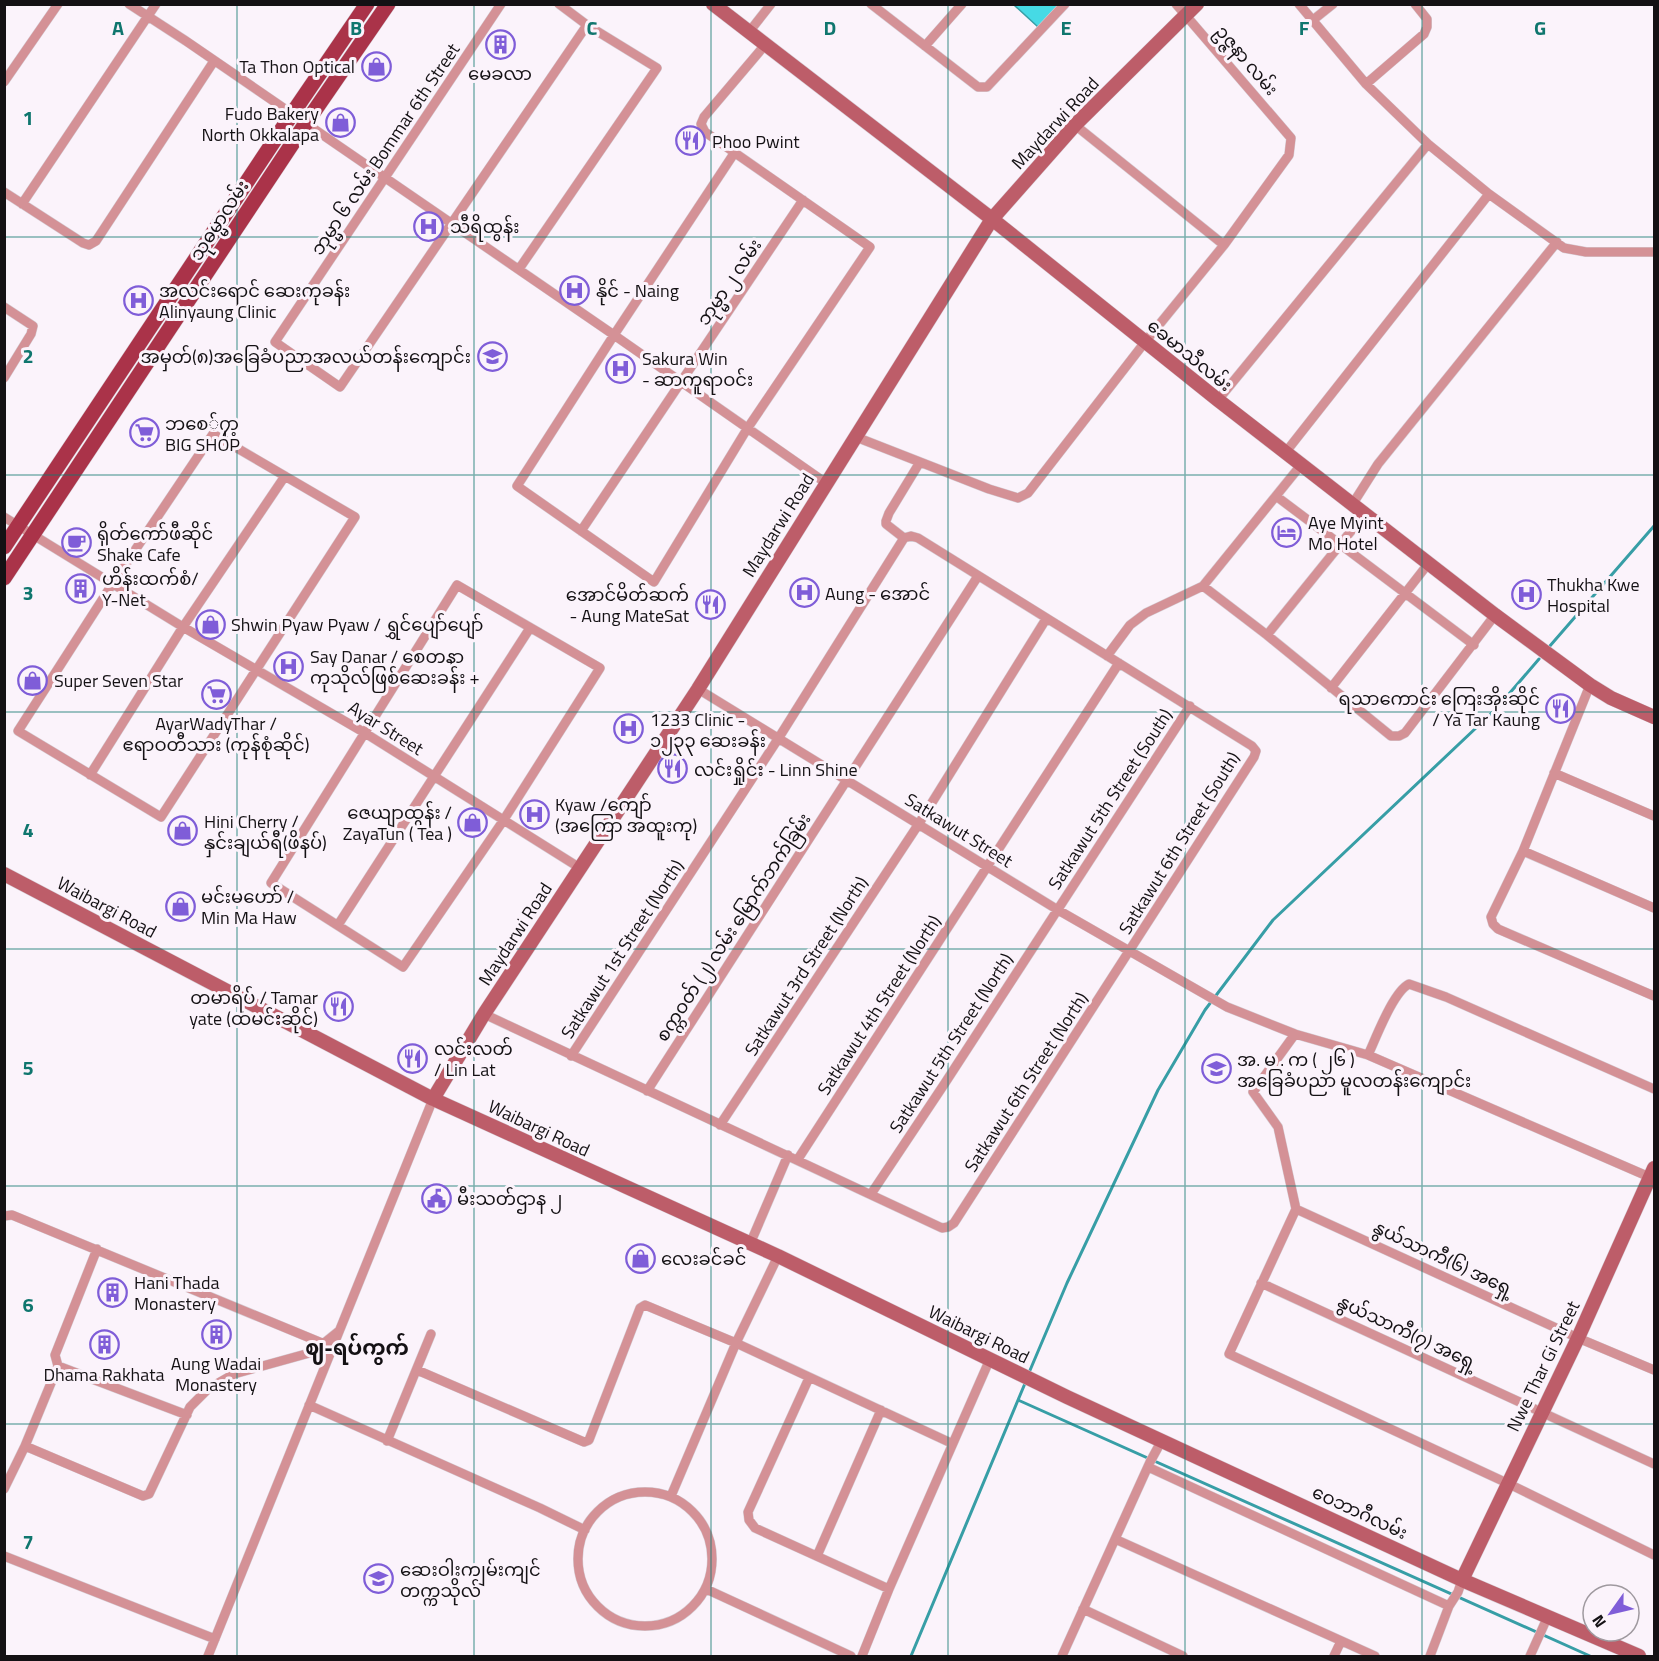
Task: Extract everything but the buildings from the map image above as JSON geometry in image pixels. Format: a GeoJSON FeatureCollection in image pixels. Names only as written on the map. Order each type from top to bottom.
{"type":"FeatureCollection","features":[{"type":"Feature","properties":{"kind":"main road","name":"သုဓမ္မာလမ်း"},"geometry":{"type":"LineString","coordinates":[[4,547],[367,4]]}},
{"type":"Feature","properties":{"kind":"main road","name":"သုဓမ္မာလမ်း"},"geometry":{"type":"LineString","coordinates":[[4,578],[306,123],[388,4]]}},
{"type":"Feature","properties":{"kind":"street"},"geometry":{"type":"LineString","coordinates":[[4,82],[58,4]]}},
{"type":"Feature","properties":{"kind":"street"},"geometry":{"type":"LineString","coordinates":[[129,4],[519,269],[826,483]]}},
{"type":"Feature","properties":{"kind":"street"},"geometry":{"type":"LineString","coordinates":[[22,204],[156,4]]}},
{"type":"Feature","properties":{"kind":"street","name":"ဘုမ္မာ ၆ လမ်း Bommar 6th Street"},"geometry":{"type":"LineString","coordinates":[[453,224],[340,387],[275,342],[501,4]]}},
{"type":"Feature","properties":{"kind":"street"},"geometry":{"type":"LineString","coordinates":[[519,269],[657,68],[587,25],[559,4]]}},
{"type":"Feature","properties":{"kind":"street","name":"ခေမာသီလမ်း"},"geometry":{"type":"LineString","coordinates":[[713,4],[992,219],[1428,564],[1590,685],[1611,698],[1654,717]]}},
{"type":"Feature","properties":{"kind":"street"},"geometry":{"type":"LineString","coordinates":[[749,32],[771,4]]}},
{"type":"Feature","properties":{"kind":"street"},"geometry":{"type":"LineString","coordinates":[[871,4],[978,87],[983,88],[987,87],[1065,4]]}},
{"type":"Feature","properties":{"kind":"street"},"geometry":{"type":"LineString","coordinates":[[925,46],[962,4]]}},
{"type":"Feature","properties":{"kind":"street","name":"Maydarwi Road"},"geometry":{"type":"LineString","coordinates":[[433,1099],[484,1014],[698,689],[992,219],[1181,9],[1197,4]]}},
{"type":"Feature","properties":{"kind":"street"},"geometry":{"type":"LineString","coordinates":[[1299,4],[1366,84],[1428,144],[1489,194],[1572,251],[1650,253]]}},
{"type":"Feature","properties":{"kind":"street"},"geometry":{"type":"LineString","coordinates":[[1313,20],[1333,4]]}},
{"type":"Feature","properties":{"kind":"street"},"geometry":{"type":"LineString","coordinates":[[1366,84],[1424,34],[1427,19],[1415,4]]}},
{"type":"Feature","properties":{"kind":"street","name":"ဥဇ္ဇနာ လမ်း"},"geometry":{"type":"LineString","coordinates":[[1181,9],[1291,138],[1289,155],[1224,245]]}},
{"type":"Feature","properties":{"kind":"street"},"geometry":{"type":"LineString","coordinates":[[453,224],[587,25]]}},
{"type":"Feature","properties":{"kind":"street"},"geometry":{"type":"LineString","coordinates":[[735,152],[517,486],[654,582],[747,429],[870,247],[735,152],[705,132],[702,124],[704,117],[765,45]]}},
{"type":"Feature","properties":{"kind":"street"},"geometry":{"type":"LineString","coordinates":[[4,192],[83,243],[89,245],[96,241],[213,61]]}},
{"type":"Feature","properties":{"kind":"street"},"geometry":{"type":"LineString","coordinates":[[856,437],[989,489],[1018,498],[1028,494],[1145,342],[1224,245],[1075,125]]}},
{"type":"Feature","properties":{"kind":"street"},"geometry":{"type":"LineString","coordinates":[[1218,400],[1428,144]]}},
{"type":"Feature","properties":{"kind":"street"},"geometry":{"type":"LineString","coordinates":[[1285,453],[1489,194]]}},
{"type":"Feature","properties":{"kind":"street","name":"ဘုမ္မာ ၂ လမ်း"},"geometry":{"type":"LineString","coordinates":[[581,531],[803,200]]}},
{"type":"Feature","properties":{"kind":"street"},"geometry":{"type":"LineString","coordinates":[[1352,505],[1378,464],[1557,242]]}},
{"type":"Feature","properties":{"kind":"street"},"geometry":{"type":"LineString","coordinates":[[4,307],[33,326],[31,334],[4,378]]}},
{"type":"Feature","properties":{"kind":"street"},"geometry":{"type":"LineString","coordinates":[[213,434],[285,476],[355,517],[161,817],[18,731],[113,583],[213,434]]}},
{"type":"Feature","properties":{"kind":"street"},"geometry":{"type":"LineString","coordinates":[[920,462],[886,524],[904,538],[911,536],[918,538],[1190,706]]}},
{"type":"Feature","properties":{"kind":"street"},"geometry":{"type":"LineString","coordinates":[[1107,656],[1130,625],[1146,613],[1203,586],[1301,465]]}},
{"type":"Feature","properties":{"kind":"street"},"geometry":{"type":"LineString","coordinates":[[90,774],[183,627],[285,476]]}},
{"type":"Feature","properties":{"kind":"street"},"geometry":{"type":"LineString","coordinates":[[1276,496],[1474,645]]}},
{"type":"Feature","properties":{"kind":"street"},"geometry":{"type":"LineString","coordinates":[[1267,635],[1364,514]]}},
{"type":"Feature","properties":{"kind":"street","name":"Ayar Street"},"geometry":{"type":"LineString","coordinates":[[4,517],[183,627],[365,733],[580,868]]}},
{"type":"Feature","properties":{"kind":"street","name":"Satkawut 1st Street (North)"},"geometry":{"type":"LineString","coordinates":[[571,1056],[778,739],[904,538]]}},
{"type":"Feature","properties":{"kind":"street"},"geometry":{"type":"LineString","coordinates":[[1331,688],[1428,564]]}},
{"type":"Feature","properties":{"kind":"street","name":"စက္ကဝတ် (၂) လမ်း မြောက်ဘက်ခြမ်း"},"geometry":{"type":"LineString","coordinates":[[647,1091],[736,956],[978,576]]}},
{"type":"Feature","properties":{"kind":"street"},"geometry":{"type":"LineString","coordinates":[[457,585],[530,628],[600,668],[503,821],[403,967],[271,883],[457,585]]}},
{"type":"Feature","properties":{"kind":"street"},"geometry":{"type":"LineString","coordinates":[[1203,586],[1267,635],[1390,736],[1405,733],[1496,615]]}},
{"type":"Feature","properties":{"kind":"street","name":"Satkawut 3rd Street (North)"},"geometry":{"type":"LineString","coordinates":[[720,1125],[918,825],[1046,619]]}},
{"type":"Feature","properties":{"kind":"street"},"geometry":{"type":"LineString","coordinates":[[338,925],[530,628]]}},
{"type":"Feature","properties":{"kind":"street","name":"Satkawut 4th Street (North)"},"geometry":{"type":"LineString","coordinates":[[798,1160],[1119,663]]}},
{"type":"Feature","properties":{"kind":"street"},"geometry":{"type":"LineString","coordinates":[[1590,685],[1523,851],[1491,917],[1493,924],[1498,928],[1654,996]]}},
{"type":"Feature","properties":{"kind":"street","name":"Satkawut Street"},"geometry":{"type":"LineString","coordinates":[[698,689],[1058,910],[1227,1007],[1295,1034],[1368,1055],[1653,1175]]}},
{"type":"Feature","properties":{"kind":"street","name":"Satkawut 6th Street (South)"},"geometry":{"type":"LineString","coordinates":[[1130,952],[1256,751],[1252,746],[1190,706]]}},
{"type":"Feature","properties":{"kind":"street","name":"Satkawut 5th Street (South)"},"geometry":{"type":"LineString","coordinates":[[1058,910],[1190,706]]}},
{"type":"Feature","properties":{"kind":"street"},"geometry":{"type":"LineString","coordinates":[[1554,773],[1654,816]]}},
{"type":"Feature","properties":{"kind":"street"},"geometry":{"type":"LineString","coordinates":[[1523,851],[1654,908]]}},
{"type":"Feature","properties":{"kind":"street","name":"Waibargi Road"},"geometry":{"type":"LineString","coordinates":[[4,874],[433,1099],[778,1256],[1067,1397]]}},
{"type":"Feature","properties":{"kind":"street","name":"Satkawut 5th Street (North)"},"geometry":{"type":"LineString","coordinates":[[872,1194],[1058,910]]}},
{"type":"Feature","properties":{"kind":"street","name":"Satkawut 6th Street (North)"},"geometry":{"type":"LineString","coordinates":[[872,1194],[942,1228],[954,1223],[1130,952]]}},
{"type":"Feature","properties":{"kind":"street"},"geometry":{"type":"LineString","coordinates":[[1368,1055],[1402,988],[1409,984],[1468,1006],[1654,1089]]}},
{"type":"Feature","properties":{"kind":"street"},"geometry":{"type":"LineString","coordinates":[[484,1014],[872,1194]]}},
{"type":"Feature","properties":{"kind":"street"},"geometry":{"type":"LineString","coordinates":[[1295,1034],[1253,1092],[1278,1126],[1296,1209],[1229,1354],[1507,1483],[1654,1555]]}},
{"type":"Feature","properties":{"kind":"street"},"geometry":{"type":"LineString","coordinates":[[208,1656],[433,1099]]}},
{"type":"Feature","properties":{"kind":"street"},"geometry":{"type":"LineString","coordinates":[[750,1244],[788,1155]]}},
{"type":"Feature","properties":{"kind":"street","name":"Nwe Thar Gi Street"},"geometry":{"type":"LineString","coordinates":[[1455,1594],[1578,1338],[1653,1175]]}},
{"type":"Feature","properties":{"kind":"street","name":"နွယ်သာကီ(၆) အရှေ့"},"geometry":{"type":"LineString","coordinates":[[1296,1209],[1578,1338],[1654,1370]]}},
{"type":"Feature","properties":{"kind":"street"},"geometry":{"type":"LineString","coordinates":[[4,1216],[12,1215],[322,1343]]}},
{"type":"Feature","properties":{"kind":"street"},"geometry":{"type":"LineString","coordinates":[[4,1489],[25,1446],[58,1366],[55,1354],[97,1249]]}},
{"type":"Feature","properties":{"kind":"street"},"geometry":{"type":"LineString","coordinates":[[671,1496],[736,1343],[778,1256]]}},
{"type":"Feature","properties":{"kind":"street","name":"နွယ်သာကီ(၇) အရှေ့"},"geometry":{"type":"LineString","coordinates":[[1262,1283],[1654,1464]]}},
{"type":"Feature","properties":{"kind":"street"},"geometry":{"type":"LineString","coordinates":[[417,1370],[584,1442],[589,1440],[640,1308],[645,1305],[736,1343],[951,1443]]}},
{"type":"Feature","properties":{"kind":"street"},"geometry":{"type":"LineString","coordinates":[[25,1446],[143,1496],[149,1494],[190,1407],[208,1389],[234,1374],[314,1352],[339,1331]]}},
{"type":"Feature","properties":{"kind":"street"},"geometry":{"type":"LineString","coordinates":[[387,1441],[431,1334]]}},
{"type":"Feature","properties":{"kind":"street"},"geometry":{"type":"LineString","coordinates":[[862,1656],[951,1443],[990,1359]]}},
{"type":"Feature","properties":{"kind":"street"},"geometry":{"type":"LineString","coordinates":[[58,1366],[187,1415]]}},
{"type":"Feature","properties":{"kind":"street"},"geometry":{"type":"LineString","coordinates":[[808,1378],[748,1512],[749,1520],[755,1527],[889,1589]]}},
{"type":"Feature","properties":{"kind":"street","name":"ဝေဘာဂီလမ်း"},"geometry":{"type":"LineString","coordinates":[[1067,1397],[1455,1594],[1548,1616],[1639,1656]]}},
{"type":"Feature","properties":{"kind":"street"},"geometry":{"type":"LineString","coordinates":[[309,1405],[585,1530]]}},
{"type":"Feature","properties":{"kind":"street"},"geometry":{"type":"LineString","coordinates":[[817,1556],[881,1410]]}},
{"type":"Feature","properties":{"kind":"street"},"geometry":{"type":"LineString","coordinates":[[1062,1656],[1161,1443]]}},
{"type":"Feature","properties":{"kind":"street"},"geometry":{"type":"LineString","coordinates":[[1149,1465],[1455,1594],[1430,1656]]}},
{"type":"Feature","properties":{"kind":"street"},"geometry":{"type":"LineString","coordinates":[[649,1492],[671,1496],[695,1515],[709,1538],[712,1564],[706,1589],[690,1610],[668,1623],[642,1627],[622,1622],[595,1604],[582,1582],[578,1555],[585,1530],[600,1509],[623,1496],[649,1492]]}},
{"type":"Feature","properties":{"kind":"street"},"geometry":{"type":"LineString","coordinates":[[1115,1539],[1375,1656]]}},
{"type":"Feature","properties":{"kind":"street"},"geometry":{"type":"LineString","coordinates":[[4,1556],[215,1639]]}},
{"type":"Feature","properties":{"kind":"street"},"geometry":{"type":"LineString","coordinates":[[706,1589],[851,1656]]}},
{"type":"Feature","properties":{"kind":"street"},"geometry":{"type":"LineString","coordinates":[[1083,1609],[1183,1656]]}},
{"type":"Feature","properties":{"kind":"street"},"geometry":{"type":"LineString","coordinates":[[1530,1655],[1548,1616]]}},
{"type":"Feature","properties":{"kind":"street"},"geometry":{"type":"LineString","coordinates":[[1335,1656],[1341,1641]]}},
{"type":"Feature","properties":{"kind":"water"},"geometry":{"type":"Polygon","coordinates":[[[1014,5],[1059,5],[1038,27],[1014,5]]]}},
{"type":"Feature","properties":{"kind":"waterway"},"geometry":{"type":"LineString","coordinates":[[1549,647],[1654,526]]}},
{"type":"Feature","properties":{"kind":"waterway"},"geometry":{"type":"LineString","coordinates":[[1028,1375],[1067,1283],[1158,1090],[1205,1010],[1273,920],[1496,709],[1539,659]]}},
{"type":"Feature","properties":{"kind":"waterway"},"geometry":{"type":"LineString","coordinates":[[911,1656],[1026,1381]]}},
{"type":"Feature","properties":{"kind":"waterway"},"geometry":{"type":"LineString","coordinates":[[1018,1400],[1590,1656]]}},
{"type":"Feature","properties":{"kind":"place","name":"မေခလာ"},"geometry":{"type":"Point","coordinates":[500,44]}},
{"type":"Feature","properties":{"kind":"place","name":"Ta Thon Optical"},"geometry":{"type":"Point","coordinates":[376,66]}},
{"type":"Feature","properties":{"kind":"place","name":"Fudo Bakery North Okkalapa"},"geometry":{"type":"Point","coordinates":[340,123]}},
{"type":"Feature","properties":{"kind":"place","name":"Phoo Pwint"},"geometry":{"type":"Point","coordinates":[691,141]}},
{"type":"Feature","properties":{"kind":"place","name":"သီရိထွန်း"},"geometry":{"type":"Point","coordinates":[429,226]}},
{"type":"Feature","properties":{"kind":"place","name":"နိုင် - Naing"},"geometry":{"type":"Point","coordinates":[575,290]}},
{"type":"Feature","properties":{"kind":"place","name":"အလင်းရောင် ဆေးကုခန်း Alinyaung Clinic"},"geometry":{"type":"Point","coordinates":[138,300]}},
{"type":"Feature","properties":{"kind":"place","name":"အမှတ်(၈)အခြေခံပညာအလယ်တန်းကျောင်း"},"geometry":{"type":"Point","coordinates":[492,356]}},
{"type":"Feature","properties":{"kind":"place","name":"Sakura Win - ဆာကူရာဝင်း"},"geometry":{"type":"Point","coordinates":[621,368]}},
{"type":"Feature","properties":{"kind":"place","name":"ဘစေ်၇ှာ့ BIG SHOP"},"geometry":{"type":"Point","coordinates":[144,433]}},
{"type":"Feature","properties":{"kind":"place","name":"Aye Myint Mo Hotel"},"geometry":{"type":"Point","coordinates":[1287,532]}},
{"type":"Feature","properties":{"kind":"place","name":"ရှိတ်ကော်ဖီဆိုင် Shake Cafe"},"geometry":{"type":"Point","coordinates":[76,543]}},
{"type":"Feature","properties":{"kind":"place","name":"ဟိန်းထက်စံ/ Y-Net"},"geometry":{"type":"Point","coordinates":[81,588]}},
{"type":"Feature","properties":{"kind":"place","name":"Aung - အောင်"},"geometry":{"type":"Point","coordinates":[804,593]}},
{"type":"Feature","properties":{"kind":"place","name":"Thukha Kwe Hospital"},"geometry":{"type":"Point","coordinates":[1526,594]}},
{"type":"Feature","properties":{"kind":"place","name":"အောင်မိတ်ဆက် - Aung MateSat"},"geometry":{"type":"Point","coordinates":[710,604]}},
{"type":"Feature","properties":{"kind":"place","name":"Shwin Pyaw Pyaw / ရွှင်ပျော်ပျော်"},"geometry":{"type":"Point","coordinates":[210,624]}},
{"type":"Feature","properties":{"kind":"place","name":"Say Danar / စေတနာ ကုသိုလ်ဖြစ်ဆေးခန်း +"},"geometry":{"type":"Point","coordinates":[289,666]}},
{"type":"Feature","properties":{"kind":"place","name":"Super Seven Star"},"geometry":{"type":"Point","coordinates":[33,680]}},
{"type":"Feature","properties":{"kind":"place","name":"AyarWadyThar / ဧရာဝတီသား (ကုန်စုံဆိုင်)"},"geometry":{"type":"Point","coordinates":[216,694]}},
{"type":"Feature","properties":{"kind":"place","name":"ရသာကောင်း ကြေးအိုးဆိုင် / Ya Tar Kaung"},"geometry":{"type":"Point","coordinates":[1561,708]}},
{"type":"Feature","properties":{"kind":"place","name":"1233 Clinic - ၁၂၃၃ ဆေးခန်း"},"geometry":{"type":"Point","coordinates":[629,729]}},
{"type":"Feature","properties":{"kind":"place","name":"လင်းရှိုင်း - Linn Shine"},"geometry":{"type":"Point","coordinates":[673,769]}},
{"type":"Feature","properties":{"kind":"place","name":"Kyaw /ကျော် (အကြော အထူးကု)"},"geometry":{"type":"Point","coordinates":[534,814]}},
{"type":"Feature","properties":{"kind":"place","name":"ဇေယျာထွန်း / ZayaTun ( Tea )"},"geometry":{"type":"Point","coordinates":[473,822]}},
{"type":"Feature","properties":{"kind":"place","name":"Hini Cherry / နှင်းချယ်ရီ(ဖိနပ်)"},"geometry":{"type":"Point","coordinates":[183,831]}},
{"type":"Feature","properties":{"kind":"place","name":"မင်းမဟော် / Min Ma Haw"},"geometry":{"type":"Point","coordinates":[180,906]}},
{"type":"Feature","properties":{"kind":"place","name":"တမာရိပ် / Tamar yate (ထမင်းဆိုင်)"},"geometry":{"type":"Point","coordinates":[339,1007]}},
{"type":"Feature","properties":{"kind":"place","name":"လင်းလတ် / Lin Lat"},"geometry":{"type":"Point","coordinates":[413,1058]}},
{"type":"Feature","properties":{"kind":"place","name":"အ. မ . က ( ၂၆ ) အခြေခံပညာ မူလတန်းကျောင်း"},"geometry":{"type":"Point","coordinates":[1216,1069]}},
{"type":"Feature","properties":{"kind":"place","name":"မီးသတ်ဌာန ၂"},"geometry":{"type":"Point","coordinates":[436,1198]}},
{"type":"Feature","properties":{"kind":"place","name":"လေးခင်ခင်"},"geometry":{"type":"Point","coordinates":[640,1258]}},
{"type":"Feature","properties":{"kind":"place","name":"Hani Thada Monastery"},"geometry":{"type":"Point","coordinates":[113,1292]}},
{"type":"Feature","properties":{"kind":"place","name":"Aung Wadai Monastery"},"geometry":{"type":"Point","coordinates":[216,1334]}},
{"type":"Feature","properties":{"kind":"place","name":"Dhama Rakhata"},"geometry":{"type":"Point","coordinates":[104,1345]}},
{"type":"Feature","properties":{"kind":"place","name":"ဆေးဝါးကျွမ်းကျင် တက္ကသိုလ်"},"geometry":{"type":"Point","coordinates":[379,1579]}},
{"type":"Feature","properties":{"kind":"district","name":"ဈ-ရပ်ကွက်"},"geometry":{"type":"Point","coordinates":[357,1347]}}]}
